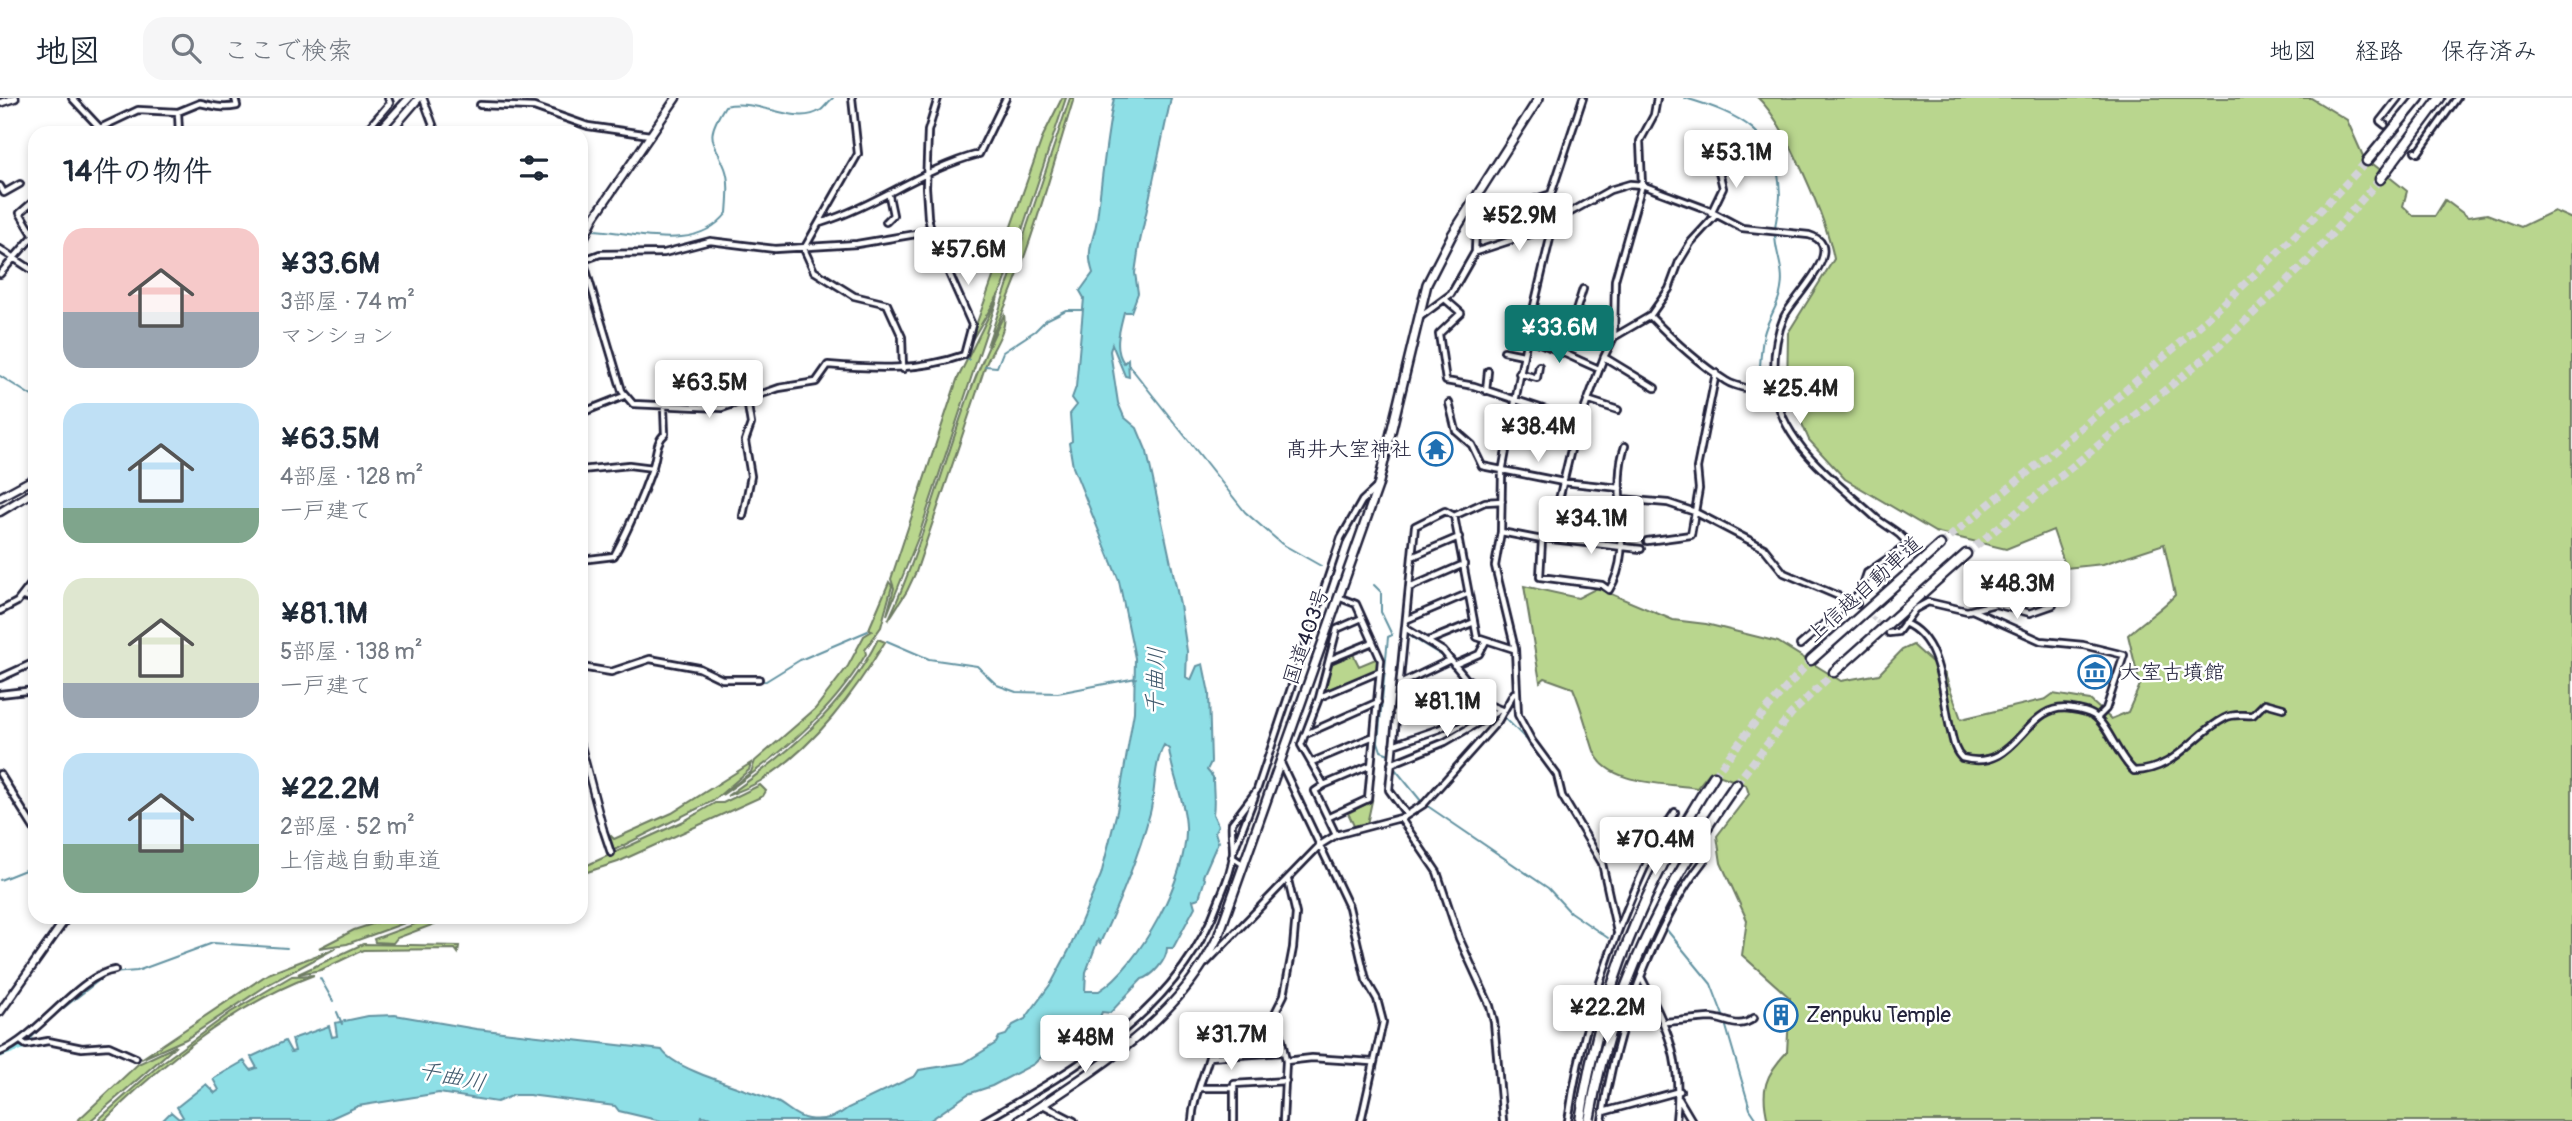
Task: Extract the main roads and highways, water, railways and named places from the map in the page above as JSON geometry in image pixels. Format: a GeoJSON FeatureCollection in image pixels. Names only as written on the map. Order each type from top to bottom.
{"type":"FeatureCollection","features":[{"type":"Feature","properties":{"kind":"highway","name":"国道403号"},"geometry":{"type":"LineString","coordinates":[[1017,1121],[1151,1028],[1182,996],[1206,963],[1244,865],[1378,486],[1426,284],[1436,263],[1539,98]]}},
{"type":"Feature","properties":{"kind":"highway"},"geometry":{"type":"LineString","coordinates":[[2367,161],[2419,98]]}},
{"type":"Feature","properties":{"kind":"highway"},"geometry":{"type":"LineString","coordinates":[[2380,179],[2440,98]]}},
{"type":"Feature","properties":{"kind":"highway","name":"上信越自動車道"},"geometry":{"type":"LineString","coordinates":[[1811,660],[1940,545]]}},
{"type":"Feature","properties":{"kind":"highway","name":"上信越自動車道"},"geometry":{"type":"LineString","coordinates":[[1834,672],[1966,554]]}},
{"type":"Feature","properties":{"kind":"highway"},"geometry":{"type":"LineString","coordinates":[[1580,1121],[1599,1027],[1629,933],[1673,842],[1714,776]]}},
{"type":"Feature","properties":{"kind":"highway"},"geometry":{"type":"LineString","coordinates":[[1589,1121],[1606,1045],[1638,953],[1684,863],[1736,784]]}},
{"type":"Feature","properties":{"kind":"main road"},"geometry":{"type":"LineString","coordinates":[[0,103],[15,98]]}},
{"type":"Feature","properties":{"kind":"main road"},"geometry":{"type":"LineString","coordinates":[[383,126],[409,98]]}},
{"type":"Feature","properties":{"kind":"main road"},"geometry":{"type":"LineString","coordinates":[[396,126],[421,98]]}},
{"type":"Feature","properties":{"kind":"main road"},"geometry":{"type":"LineString","coordinates":[[588,230],[676,98]]}},
{"type":"Feature","properties":{"kind":"main road"},"geometry":{"type":"LineString","coordinates":[[0,497],[28,482]]}},
{"type":"Feature","properties":{"kind":"main road"},"geometry":{"type":"LineString","coordinates":[[0,512],[28,495]]}},
{"type":"Feature","properties":{"kind":"main road"},"geometry":{"type":"LineString","coordinates":[[0,1012],[62,924]]}},
{"type":"Feature","properties":{"kind":"water","name":"千曲川"},"geometry":{"type":"Polygon","coordinates":[[[1114,98],[1171,98],[1139,246],[1135,273],[1138,293],[1131,312],[1124,312],[1119,331],[1119,351],[1124,363],[1128,359],[1129,377],[1125,376],[1112,344],[1110,351],[1118,403],[1124,417],[1137,428],[1147,452],[1180,605],[1187,651],[1186,677],[1191,680],[1197,666],[1203,664],[1209,693],[1211,762],[1207,770],[1213,777],[1213,814],[1218,825],[1215,832],[1218,842],[1203,876],[1205,879],[1199,898],[1193,900],[1195,907],[1173,948],[1167,948],[1162,963],[1142,979],[1110,1013],[1102,1012],[1099,1019],[1051,1053],[1044,1054],[1034,1064],[992,1086],[968,1094],[929,1121],[727,1121],[702,1116],[700,1121],[661,1121],[619,1111],[615,1106],[529,1095],[514,1095],[497,1102],[439,1093],[358,1106],[325,1121],[162,1121],[171,1112],[179,1119],[183,1117],[177,1107],[206,1084],[215,1093],[219,1090],[213,1079],[244,1061],[251,1070],[257,1068],[251,1057],[285,1041],[291,1052],[295,1051],[292,1039],[329,1026],[332,1037],[337,1036],[335,1023],[368,1016],[395,1015],[476,1029],[662,1050],[670,1058],[697,1072],[775,1101],[803,1118],[814,1120],[839,1114],[915,1076],[919,1070],[964,1063],[996,1043],[1013,1025],[1025,1019],[1052,982],[1069,950],[1101,875],[1117,811],[1134,712],[1135,658],[1119,581],[1073,467],[1069,443],[1072,441],[1070,414],[1077,405],[1072,398],[1076,387],[1084,298],[1080,291],[1093,273],[1090,251],[1114,98]],[[1164,745],[1160,753],[1145,829],[1121,895],[1100,943],[1098,940],[1086,972],[1085,991],[1099,991],[1130,961],[1159,918],[1179,870],[1185,847],[1186,827],[1169,749],[1164,745]]]}},
{"type":"Feature","properties":{"kind":"waterway"},"geometry":{"type":"LineString","coordinates":[[591,230],[663,238],[698,234],[713,226],[727,213],[727,173],[713,138],[714,125],[725,106],[751,106],[800,115],[821,110],[833,98]]}},
{"type":"Feature","properties":{"kind":"waterway"},"geometry":{"type":"LineString","coordinates":[[1685,98],[1723,111],[1753,129],[1764,141],[1778,173],[1780,195],[1775,239],[1782,281],[1778,301],[1764,334],[1759,387]]}},
{"type":"Feature","properties":{"kind":"waterway"},"geometry":{"type":"LineString","coordinates":[[985,366],[997,367],[1003,352],[1035,331],[1046,320],[1066,310],[1082,310]]}},
{"type":"Feature","properties":{"kind":"waterway"},"geometry":{"type":"LineString","coordinates":[[866,370],[921,369],[964,358],[969,360]]}},
{"type":"Feature","properties":{"kind":"waterway"},"geometry":{"type":"LineString","coordinates":[[1128,364],[1245,512],[1282,544],[1321,566]]}},
{"type":"Feature","properties":{"kind":"waterway"},"geometry":{"type":"LineString","coordinates":[[0,376],[28,394]]}},
{"type":"Feature","properties":{"kind":"waterway"},"geometry":{"type":"LineString","coordinates":[[625,401],[634,407],[661,408]]}},
{"type":"Feature","properties":{"kind":"waterway"},"geometry":{"type":"LineString","coordinates":[[723,410],[745,403]]}},
{"type":"Feature","properties":{"kind":"waterway"},"geometry":{"type":"LineString","coordinates":[[588,408],[596,405]]}},
{"type":"Feature","properties":{"kind":"waterway"},"geometry":{"type":"LineString","coordinates":[[667,408],[704,409]]}},
{"type":"Feature","properties":{"kind":"waterway"},"geometry":{"type":"LineString","coordinates":[[1374,585],[1381,592],[1381,612],[1392,635],[1388,637],[1378,742],[1381,751],[1389,754]]}},
{"type":"Feature","properties":{"kind":"waterway"},"geometry":{"type":"LineString","coordinates":[[0,608],[15,601]]}},
{"type":"Feature","properties":{"kind":"waterway"},"geometry":{"type":"LineString","coordinates":[[716,679],[726,682],[766,681],[800,660],[868,631]]}},
{"type":"Feature","properties":{"kind":"waterway"},"geometry":{"type":"LineString","coordinates":[[1408,635],[1444,657]]}},
{"type":"Feature","properties":{"kind":"waterway","name":"千曲川"},"geometry":{"type":"LineString","coordinates":[[887,641],[929,659],[977,666],[997,685],[1016,692],[1058,693],[1136,678]]}},
{"type":"Feature","properties":{"kind":"waterway"},"geometry":{"type":"LineString","coordinates":[[1449,663],[1458,672]]}},
{"type":"Feature","properties":{"kind":"waterway"},"geometry":{"type":"LineString","coordinates":[[588,672],[614,675],[631,668]]}},
{"type":"Feature","properties":{"kind":"waterway"},"geometry":{"type":"LineString","coordinates":[[1468,686],[1479,702]]}},
{"type":"Feature","properties":{"kind":"waterway"},"geometry":{"type":"LineString","coordinates":[[1486,708],[1492,713]]}},
{"type":"Feature","properties":{"kind":"waterway"},"geometry":{"type":"LineString","coordinates":[[1504,717],[1533,746]]}},
{"type":"Feature","properties":{"kind":"waterway"},"geometry":{"type":"LineString","coordinates":[[1395,769],[1421,801]]}},
{"type":"Feature","properties":{"kind":"waterway"},"geometry":{"type":"LineString","coordinates":[[1426,805],[1548,888],[1570,912],[1608,938]]}},
{"type":"Feature","properties":{"kind":"waterway"},"geometry":{"type":"LineString","coordinates":[[0,880],[28,869]]}},
{"type":"Feature","properties":{"kind":"waterway"},"geometry":{"type":"LineString","coordinates":[[1666,929],[1711,984],[1724,1018]]}},
{"type":"Feature","properties":{"kind":"waterway"},"geometry":{"type":"LineString","coordinates":[[112,973],[137,971],[213,943],[287,948]]}},
{"type":"Feature","properties":{"kind":"waterway"},"geometry":{"type":"LineString","coordinates":[[48,1020],[107,974]]}},
{"type":"Feature","properties":{"kind":"waterway"},"geometry":{"type":"LineString","coordinates":[[320,978],[333,1001]]}},
{"type":"Feature","properties":{"kind":"waterway"},"geometry":{"type":"LineString","coordinates":[[337,1012],[342,1024]]}},
{"type":"Feature","properties":{"kind":"waterway"},"geometry":{"type":"LineString","coordinates":[[1725,1023],[1750,1109],[1758,1121]]}},
{"type":"Feature","properties":{"kind":"waterway"},"geometry":{"type":"LineString","coordinates":[[30,1039],[44,1024]]}},
{"type":"Feature","properties":{"kind":"waterway"},"geometry":{"type":"LineString","coordinates":[[27,1042],[30,1039]]}},
{"type":"Feature","properties":{"kind":"waterway"},"geometry":{"type":"LineString","coordinates":[[0,1055],[23,1047]]}},
{"type":"Feature","properties":{"kind":"tunnel"},"geometry":{"type":"LineString","coordinates":[[2385,125],[2415,151]]}},
{"type":"Feature","properties":{"kind":"tunnel"},"geometry":{"type":"LineString","coordinates":[[1940,545],[2106,407],[2214,312],[2266,264],[2367,161]]}},
{"type":"Feature","properties":{"kind":"tunnel"},"geometry":{"type":"LineString","coordinates":[[1966,554],[2219,346],[2306,263],[2380,179]]}},
{"type":"Feature","properties":{"kind":"tunnel"},"geometry":{"type":"LineString","coordinates":[[1857,604],[1885,629]]}},
{"type":"Feature","properties":{"kind":"tunnel"},"geometry":{"type":"LineString","coordinates":[[1714,776],[1753,725],[1811,660]]}},
{"type":"Feature","properties":{"kind":"tunnel"},"geometry":{"type":"LineString","coordinates":[[1736,784],[1791,714],[1834,672]]}},
{"type":"Feature","properties":{"kind":"tunnel"},"geometry":{"type":"LineString","coordinates":[[1675,812],[1701,856]]}},
{"type":"Feature","properties":{"kind":"tunnel"},"geometry":{"type":"LineString","coordinates":[[1618,933],[1641,977]]}},
{"type":"Feature","properties":{"kind":"place","name":"髙井大室神社"},"geometry":{"type":"Point","coordinates":[1436,449]}},
{"type":"Feature","properties":{"kind":"place","name":"大室古墳館"},"geometry":{"type":"Point","coordinates":[2095,672]}},
{"type":"Feature","properties":{"kind":"place","name":"Zenpuku Temple"},"geometry":{"type":"Point","coordinates":[1781,1015]}}]}
